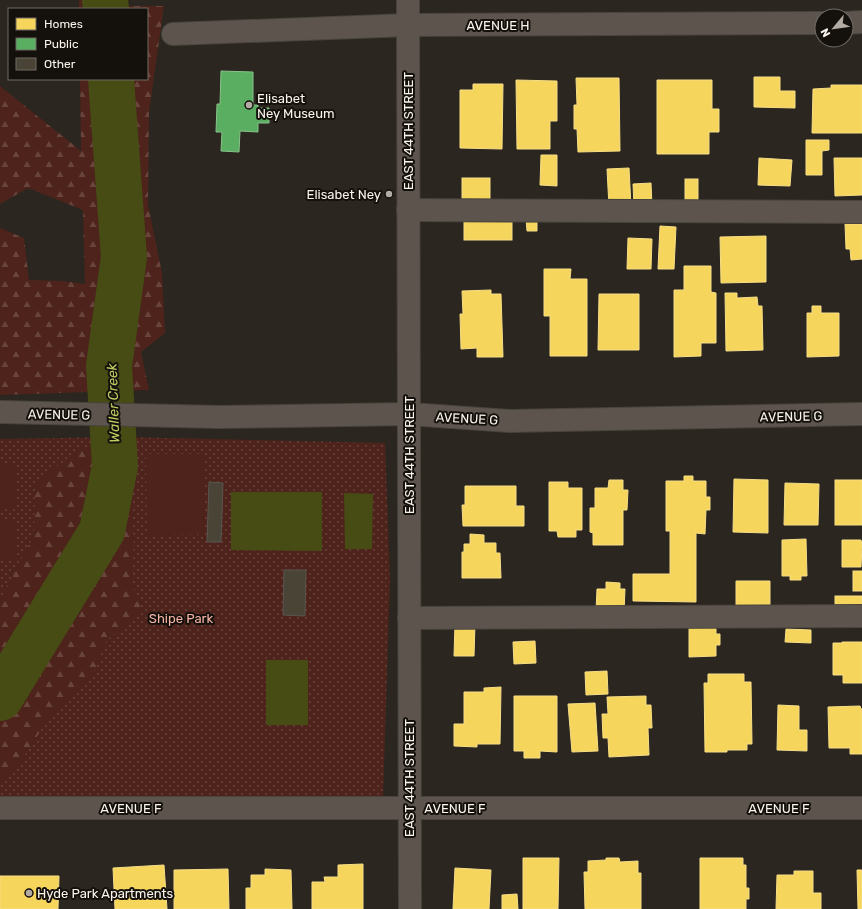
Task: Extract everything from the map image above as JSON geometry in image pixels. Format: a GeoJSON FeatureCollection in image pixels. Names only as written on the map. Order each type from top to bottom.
{"type":"FeatureCollection","features":[{"type":"Feature","properties":{"kind":"street","name":"EAST 44TH STREET"},"geometry":{"type":"LineString","coordinates":[[408,0],[410,909]]}},
{"type":"Feature","properties":{"kind":"street","name":"AVENUE H"},"geometry":{"type":"LineString","coordinates":[[174,34],[408,25],[814,23]]}},
{"type":"Feature","properties":{"kind":"street"},"geometry":{"type":"LineString","coordinates":[[408,210],[862,212]]}},
{"type":"Feature","properties":{"kind":"street","name":"AVENUE G"},"geometry":{"type":"LineString","coordinates":[[0,412],[219,417],[409,414],[510,421],[862,414]]}},
{"type":"Feature","properties":{"kind":"street"},"geometry":{"type":"LineString","coordinates":[[409,618],[862,616]]}},
{"type":"Feature","properties":{"kind":"street","name":"AVENUE F"},"geometry":{"type":"LineString","coordinates":[[0,808],[862,808]]}},
{"type":"Feature","properties":{"kind":"green space"},"geometry":{"type":"Polygon","coordinates":[[[79,0],[124,0],[124,6],[164,6],[149,112],[148,205],[162,273],[165,333],[141,352],[149,390],[0,395],[0,228],[24,238],[29,280],[63,281],[85,284],[83,210],[28,188],[0,204],[0,86],[81,151],[80,80],[148,80],[148,8],[79,8],[79,0]]]}},
{"type":"Feature","properties":{"kind":"green space","name":"Shipe Park"},"geometry":{"type":"Polygon","coordinates":[[[119,437],[385,443],[390,578],[383,798],[0,799],[0,439],[119,437]]]}},
{"type":"Feature","properties":{"kind":"green space"},"geometry":{"type":"Polygon","coordinates":[[[83,448],[126,448],[134,543],[132,584],[143,612],[107,640],[92,676],[48,719],[20,763],[0,782],[0,600],[34,535],[35,482],[83,448]]]}},
{"type":"Feature","properties":{"kind":"green space"},"geometry":{"type":"Polygon","coordinates":[[[146,454],[203,454],[204,534],[147,535],[146,454]]]}},
{"type":"Feature","properties":{"kind":"green space"},"geometry":{"type":"Polygon","coordinates":[[[0,463],[16,463],[17,507],[0,507],[0,463]]]}},
{"type":"Feature","properties":{"kind":"green space"},"geometry":{"type":"Polygon","coordinates":[[[0,519],[17,519],[17,560],[0,560],[0,519]]]}},
{"type":"Feature","properties":{"kind":"shaded area"},"geometry":{"type":"Polygon","coordinates":[[[231,492],[322,492],[322,551],[231,550],[231,492]]]}},
{"type":"Feature","properties":{"kind":"shaded area"},"geometry":{"type":"Polygon","coordinates":[[[344,493],[373,494],[372,549],[345,549],[344,493]]]}},
{"type":"Feature","properties":{"kind":"shaded area"},"geometry":{"type":"Polygon","coordinates":[[[266,660],[308,660],[308,725],[266,725],[266,660]]]}},
{"type":"Feature","properties":{"kind":"building: Homes"},"geometry":{"type":"Polygon","coordinates":[[[754,77],[780,77],[780,91],[795,91],[795,108],[754,107],[754,77]]]}},
{"type":"Feature","properties":{"kind":"building: Homes"},"geometry":{"type":"Polygon","coordinates":[[[576,78],[619,78],[620,151],[578,152],[577,129],[574,129],[574,105],[577,105],[576,78]]]}},
{"type":"Feature","properties":{"kind":"building: Homes"},"geometry":{"type":"Polygon","coordinates":[[[516,80],[557,81],[557,121],[550,121],[550,149],[517,149],[516,80]]]}},
{"type":"Feature","properties":{"kind":"building: Homes"},"geometry":{"type":"Polygon","coordinates":[[[657,80],[712,80],[712,109],[719,109],[719,132],[709,132],[709,154],[657,154],[657,80]]]}},
{"type":"Feature","properties":{"kind":"building: Homes"},"geometry":{"type":"Polygon","coordinates":[[[473,84],[503,84],[502,149],[460,148],[460,90],[473,90],[473,84]]]}},
{"type":"Feature","properties":{"kind":"building: Homes"},"geometry":{"type":"Polygon","coordinates":[[[831,85],[862,85],[862,133],[812,133],[813,89],[831,88],[831,85]]]}},
{"type":"Feature","properties":{"kind":"building: Homes"},"geometry":{"type":"Polygon","coordinates":[[[806,140],[829,140],[829,150],[822,151],[822,175],[806,175],[806,140]]]}},
{"type":"Feature","properties":{"kind":"building: Homes"},"geometry":{"type":"Polygon","coordinates":[[[541,155],[557,155],[557,186],[540,185],[541,155]]]}},
{"type":"Feature","properties":{"kind":"building: Homes"},"geometry":{"type":"Polygon","coordinates":[[[759,158],[792,160],[790,186],[758,185],[759,158]]]}},
{"type":"Feature","properties":{"kind":"building: Homes"},"geometry":{"type":"Polygon","coordinates":[[[834,158],[862,158],[862,195],[835,196],[834,158]]]}},
{"type":"Feature","properties":{"kind":"building: Homes"},"geometry":{"type":"Polygon","coordinates":[[[629,168],[631,206],[609,207],[607,169],[629,168]]]}},
{"type":"Feature","properties":{"kind":"building: Homes"},"geometry":{"type":"Polygon","coordinates":[[[462,178],[490,178],[490,204],[462,204],[462,178]]]}},
{"type":"Feature","properties":{"kind":"building: Homes"},"geometry":{"type":"Polygon","coordinates":[[[685,179],[698,179],[698,200],[685,200],[685,179]]]}},
{"type":"Feature","properties":{"kind":"building: Homes"},"geometry":{"type":"Polygon","coordinates":[[[651,183],[652,206],[634,207],[633,184],[651,183]]]}},
{"type":"Feature","properties":{"kind":"building: Homes"},"geometry":{"type":"Polygon","coordinates":[[[464,218],[512,218],[512,240],[464,240],[464,218]]]}},
{"type":"Feature","properties":{"kind":"building: Homes"},"geometry":{"type":"Polygon","coordinates":[[[526,219],[537,219],[537,231],[527,231],[526,219]]]}},
{"type":"Feature","properties":{"kind":"building: Homes"},"geometry":{"type":"Polygon","coordinates":[[[845,224],[862,224],[862,259],[851,260],[850,249],[846,249],[845,224]]]}},
{"type":"Feature","properties":{"kind":"building: Homes"},"geometry":{"type":"Polygon","coordinates":[[[660,226],[676,227],[674,269],[658,269],[660,226]]]}},
{"type":"Feature","properties":{"kind":"building: Homes"},"geometry":{"type":"Polygon","coordinates":[[[766,236],[766,282],[721,283],[720,237],[766,236]]]}},
{"type":"Feature","properties":{"kind":"building: Homes"},"geometry":{"type":"Polygon","coordinates":[[[628,238],[652,239],[651,269],[627,269],[628,238]]]}},
{"type":"Feature","properties":{"kind":"building: Homes"},"geometry":{"type":"Polygon","coordinates":[[[684,266],[711,266],[711,292],[716,293],[716,343],[701,343],[701,356],[674,357],[674,290],[684,290],[684,266]]]}},
{"type":"Feature","properties":{"kind":"building: Homes"},"geometry":{"type":"Polygon","coordinates":[[[544,269],[571,269],[570,279],[587,279],[587,356],[550,356],[550,316],[544,316],[544,269]]]}},
{"type":"Feature","properties":{"kind":"building: Homes"},"geometry":{"type":"Polygon","coordinates":[[[491,290],[491,294],[501,294],[503,357],[477,357],[477,348],[461,349],[460,314],[463,314],[462,291],[491,290]]]}},
{"type":"Feature","properties":{"kind":"building: Homes"},"geometry":{"type":"Polygon","coordinates":[[[725,293],[737,293],[737,298],[757,297],[758,306],[762,306],[763,350],[726,351],[725,293]]]}},
{"type":"Feature","properties":{"kind":"building: Homes"},"geometry":{"type":"Polygon","coordinates":[[[599,294],[639,294],[639,350],[598,350],[599,294]]]}},
{"type":"Feature","properties":{"kind":"building: Homes"},"geometry":{"type":"Polygon","coordinates":[[[812,306],[821,306],[821,313],[839,313],[839,356],[807,357],[807,313],[812,313],[812,306]]]}},
{"type":"Feature","properties":{"kind":"building: Homes"},"geometry":{"type":"Polygon","coordinates":[[[684,476],[693,476],[693,481],[706,481],[706,497],[710,497],[710,510],[706,510],[705,534],[696,533],[696,602],[633,601],[633,574],[670,574],[670,531],[666,531],[666,481],[684,481],[684,476]]]}},
{"type":"Feature","properties":{"kind":"building: Homes"},"geometry":{"type":"Polygon","coordinates":[[[734,479],[768,480],[768,533],[733,532],[734,479]]]}},
{"type":"Feature","properties":{"kind":"building: Homes"},"geometry":{"type":"Polygon","coordinates":[[[609,480],[623,480],[623,490],[628,490],[627,510],[623,510],[623,545],[593,545],[593,533],[590,532],[590,508],[595,508],[595,488],[608,488],[609,480]]]}},
{"type":"Feature","properties":{"kind":"building: Homes"},"geometry":{"type":"Polygon","coordinates":[[[835,480],[862,480],[862,525],[835,525],[835,480]]]}},
{"type":"Feature","properties":{"kind":"building: Homes"},"geometry":{"type":"Polygon","coordinates":[[[549,482],[568,482],[568,488],[582,488],[582,530],[576,530],[576,537],[558,537],[557,531],[549,531],[549,482]]]}},
{"type":"Feature","properties":{"kind":"building: Homes"},"geometry":{"type":"Polygon","coordinates":[[[785,483],[819,484],[818,525],[784,525],[785,483]]]}},
{"type":"Feature","properties":{"kind":"building: Homes"},"geometry":{"type":"Polygon","coordinates":[[[465,486],[516,486],[516,506],[524,506],[524,526],[463,526],[462,505],[465,505],[465,486]]]}},
{"type":"Feature","properties":{"kind":"building: Homes"},"geometry":{"type":"Polygon","coordinates":[[[470,534],[484,535],[484,543],[496,543],[496,553],[500,553],[501,578],[462,578],[462,552],[464,552],[464,544],[470,544],[470,534]]]}},
{"type":"Feature","properties":{"kind":"building: Homes"},"geometry":{"type":"Polygon","coordinates":[[[806,539],[807,576],[801,576],[801,580],[790,580],[790,576],[782,576],[782,540],[806,539]]]}},
{"type":"Feature","properties":{"kind":"building: Homes"},"geometry":{"type":"Polygon","coordinates":[[[842,540],[861,540],[861,567],[842,567],[842,540]]]}},
{"type":"Feature","properties":{"kind":"building: Homes"},"geometry":{"type":"Polygon","coordinates":[[[853,571],[862,571],[862,591],[853,591],[853,571]]]}},
{"type":"Feature","properties":{"kind":"building: Homes"},"geometry":{"type":"Polygon","coordinates":[[[736,581],[770,581],[770,610],[736,609],[736,581]]]}},
{"type":"Feature","properties":{"kind":"building: Homes"},"geometry":{"type":"Polygon","coordinates":[[[606,582],[620,583],[620,589],[625,589],[624,612],[596,611],[597,589],[606,589],[606,582]]]}},
{"type":"Feature","properties":{"kind":"building: Homes"},"geometry":{"type":"Polygon","coordinates":[[[835,596],[862,596],[862,613],[835,613],[835,596]]]}},
{"type":"Feature","properties":{"kind":"building: Homes"},"geometry":{"type":"Polygon","coordinates":[[[455,624],[475,624],[474,656],[454,656],[455,624]]]}},
{"type":"Feature","properties":{"kind":"building: Homes"},"geometry":{"type":"Polygon","coordinates":[[[689,627],[716,627],[716,634],[720,634],[720,645],[716,645],[716,656],[689,657],[689,627]]]}},
{"type":"Feature","properties":{"kind":"building: Homes"},"geometry":{"type":"Polygon","coordinates":[[[786,629],[811,630],[811,643],[785,642],[786,629]]]}},
{"type":"Feature","properties":{"kind":"building: Homes"},"geometry":{"type":"Polygon","coordinates":[[[535,641],[536,663],[514,664],[513,642],[535,641]]]}},
{"type":"Feature","properties":{"kind":"building: Homes"},"geometry":{"type":"Polygon","coordinates":[[[862,642],[862,683],[843,683],[843,675],[833,675],[833,643],[862,642]]]}},
{"type":"Feature","properties":{"kind":"building: Homes"},"geometry":{"type":"Polygon","coordinates":[[[607,671],[608,694],[586,695],[585,672],[607,671]]]}},
{"type":"Feature","properties":{"kind":"building: Homes"},"geometry":{"type":"Polygon","coordinates":[[[708,674],[744,674],[744,682],[751,682],[752,744],[747,744],[747,750],[705,752],[704,683],[708,683],[708,674]]]}},
{"type":"Feature","properties":{"kind":"building: Homes"},"geometry":{"type":"Polygon","coordinates":[[[501,687],[500,744],[477,744],[477,747],[454,746],[454,724],[464,724],[464,692],[484,692],[484,688],[501,687]]]}},
{"type":"Feature","properties":{"kind":"building: Homes"},"geometry":{"type":"Polygon","coordinates":[[[514,696],[557,696],[557,752],[540,751],[540,758],[524,758],[524,751],[514,751],[514,696]]]}},
{"type":"Feature","properties":{"kind":"building: Homes"},"geometry":{"type":"Polygon","coordinates":[[[646,696],[646,705],[651,705],[652,728],[648,728],[649,755],[609,757],[608,738],[603,738],[602,714],[608,714],[607,697],[646,696]]]}},
{"type":"Feature","properties":{"kind":"building: Homes"},"geometry":{"type":"Polygon","coordinates":[[[595,703],[598,751],[572,752],[568,704],[595,703]]]}},
{"type":"Feature","properties":{"kind":"building: Homes"},"geometry":{"type":"Polygon","coordinates":[[[778,705],[799,706],[799,730],[807,730],[807,751],[777,750],[778,705]]]}},
{"type":"Feature","properties":{"kind":"building: Homes"},"geometry":{"type":"Polygon","coordinates":[[[860,706],[862,709],[862,754],[850,754],[850,748],[829,748],[828,707],[860,706]]]}},
{"type":"Feature","properties":{"kind":"building: Homes"},"geometry":{"type":"Polygon","coordinates":[[[523,858],[559,858],[558,909],[523,909],[523,858]]]}},
{"type":"Feature","properties":{"kind":"building: Homes"},"geometry":{"type":"Polygon","coordinates":[[[606,858],[619,858],[620,862],[638,861],[638,873],[641,873],[641,909],[585,909],[584,872],[588,872],[588,861],[606,860],[606,858]]]}},
{"type":"Feature","properties":{"kind":"building: Homes"},"geometry":{"type":"Polygon","coordinates":[[[700,858],[743,858],[743,865],[746,865],[746,888],[749,888],[749,899],[746,899],[746,909],[700,909],[700,858]]]}},
{"type":"Feature","properties":{"kind":"building: Homes"},"geometry":{"type":"Polygon","coordinates":[[[363,864],[363,909],[312,909],[312,882],[325,882],[324,877],[338,877],[338,865],[363,864]]]}},
{"type":"Feature","properties":{"kind":"building: Homes"},"geometry":{"type":"Polygon","coordinates":[[[164,865],[167,909],[115,909],[113,868],[164,865]]]}},
{"type":"Feature","properties":{"kind":"building: Homes"},"geometry":{"type":"Polygon","coordinates":[[[455,868],[491,870],[489,909],[453,909],[455,868]]]}},
{"type":"Feature","properties":{"kind":"building: Homes"},"geometry":{"type":"Polygon","coordinates":[[[228,869],[229,909],[174,909],[174,870],[228,869]]]}},
{"type":"Feature","properties":{"kind":"building: Homes"},"geometry":{"type":"Polygon","coordinates":[[[265,869],[291,870],[292,909],[246,909],[246,888],[251,888],[251,875],[265,875],[265,869]]]}},
{"type":"Feature","properties":{"kind":"building: Homes"},"geometry":{"type":"Polygon","coordinates":[[[857,870],[862,870],[862,909],[858,909],[857,870]]]}},
{"type":"Feature","properties":{"kind":"building: Homes"},"geometry":{"type":"Polygon","coordinates":[[[794,871],[813,871],[813,893],[821,893],[821,909],[776,909],[777,875],[794,875],[794,871]]]}},
{"type":"Feature","properties":{"kind":"building: Homes","name":"Hyde Park Apartments"},"geometry":{"type":"Polygon","coordinates":[[[0,876],[59,876],[58,909],[0,909],[0,876]]]}},
{"type":"Feature","properties":{"kind":"building: Homes"},"geometry":{"type":"Polygon","coordinates":[[[517,894],[518,909],[502,909],[502,895],[517,894]]]}},
{"type":"Feature","properties":{"kind":"building: Public","name":"Elisabet Ney Museum"},"geometry":{"type":"Polygon","coordinates":[[[221,71],[253,72],[253,105],[258,105],[258,108],[269,108],[269,123],[258,123],[258,132],[240,131],[239,152],[221,151],[222,132],[216,132],[217,104],[220,104],[221,71]]]}},
{"type":"Feature","properties":{"kind":"building: Other"},"geometry":{"type":"Polygon","coordinates":[[[209,482],[223,483],[221,542],[207,542],[209,482]]]}},
{"type":"Feature","properties":{"kind":"building: Other"},"geometry":{"type":"Polygon","coordinates":[[[284,570],[306,570],[305,616],[283,615],[284,570]]]}},
{"type":"Feature","properties":{"kind":"waterway","name":"Waller Creek"},"geometry":{"type":"LineString","coordinates":[[105,0],[106,8]]}},
{"type":"Feature","properties":{"kind":"waterway","name":"Waller Creek"},"geometry":{"type":"LineString","coordinates":[[0,698],[102,531],[115,466],[109,366],[124,257],[111,80]]}},
{"type":"Feature","properties":{"kind":"place","name":"Elisabet Ney Museum"},"geometry":{"type":"Point","coordinates":[249,105]}},
{"type":"Feature","properties":{"kind":"place","name":"Elisabet Ney"},"geometry":{"type":"Point","coordinates":[389,194]}},
{"type":"Feature","properties":{"kind":"place","name":"Hyde Park Apartments"},"geometry":{"type":"Point","coordinates":[29,893]}}]}
